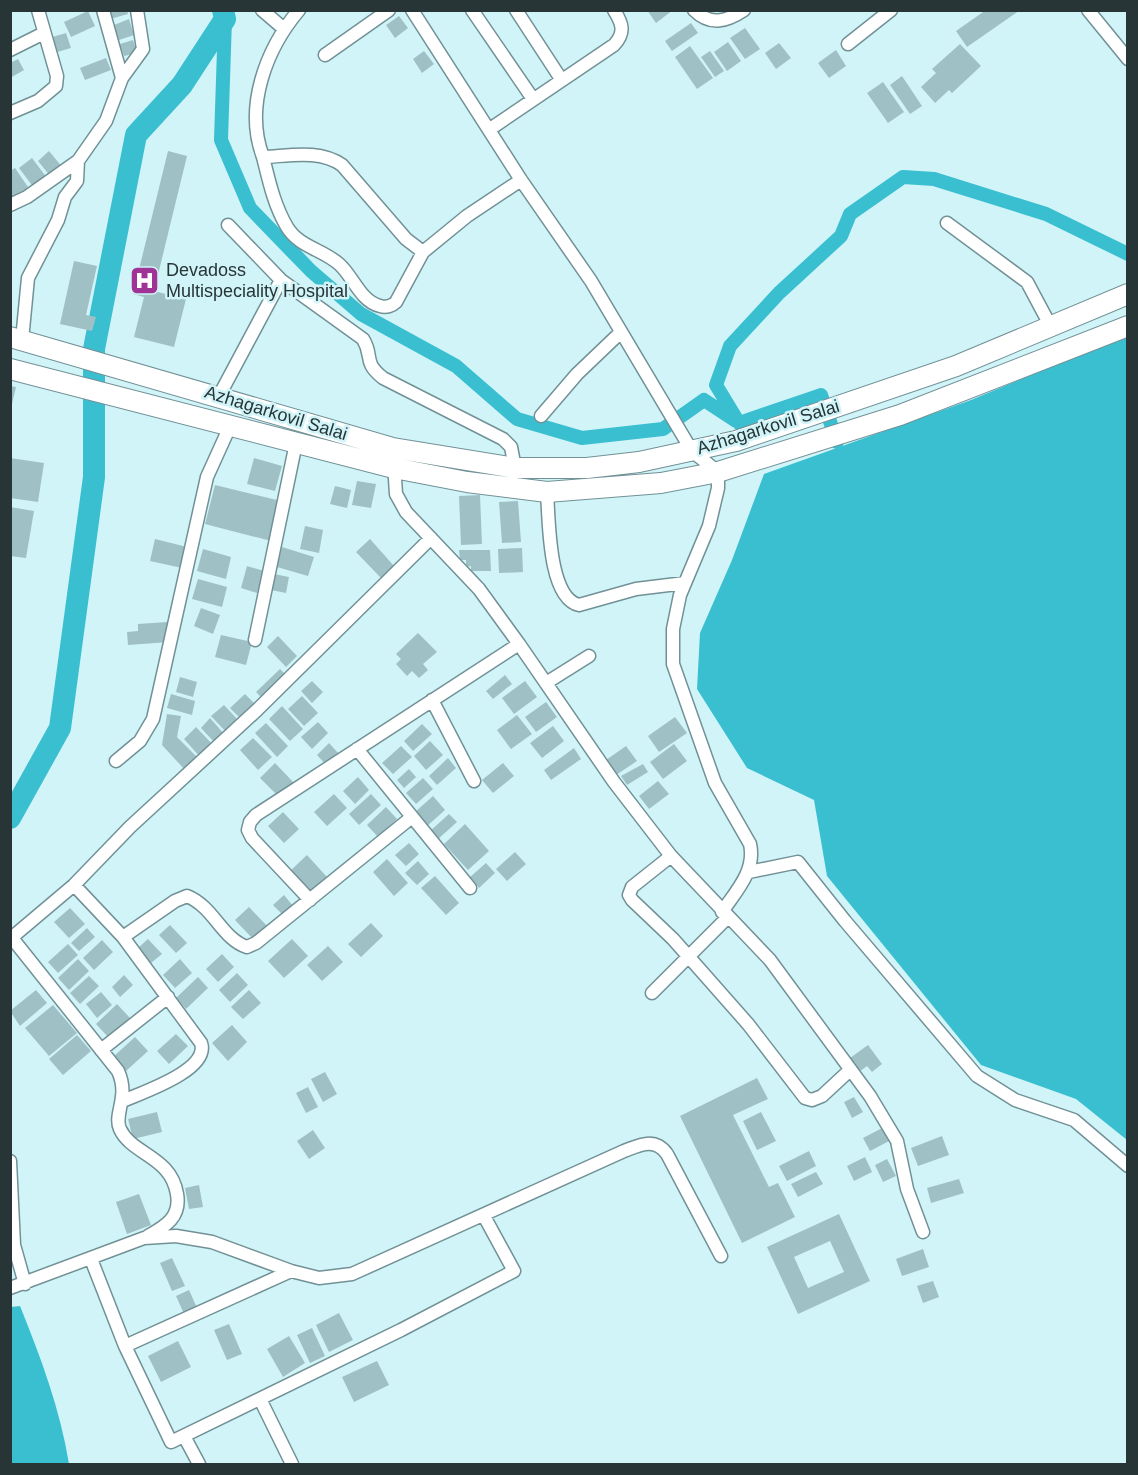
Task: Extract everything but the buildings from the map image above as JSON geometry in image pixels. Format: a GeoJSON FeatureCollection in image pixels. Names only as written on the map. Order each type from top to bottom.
{"type":"FeatureCollection","features":[{"type":"Feature","properties":{"kind":"main road","name":"Azhagarkovil Salai"},"geometry":{"type":"LineString","coordinates":[[16,339],[120,367],[393,448],[515,468],[587,468],[639,462],[736,441],[956,366],[1128,294]]}},
{"type":"Feature","properties":{"kind":"main road","name":"Azhagarkovil Salai"},"geometry":{"type":"LineString","coordinates":[[10,369],[119,399],[231,424],[394,468],[467,482],[547,492],[661,483],[718,472],[900,415],[1128,326]]}},
{"type":"Feature","properties":{"kind":"street"},"geometry":{"type":"LineString","coordinates":[[10,113],[38,101],[56,86],[57,76],[38,10]]}},
{"type":"Feature","properties":{"kind":"street"},"geometry":{"type":"LineString","coordinates":[[103,10],[122,78]]}},
{"type":"Feature","properties":{"kind":"street"},"geometry":{"type":"LineString","coordinates":[[10,205],[27,197],[78,161],[106,121],[122,78],[143,49],[137,10]]}},
{"type":"Feature","properties":{"kind":"street"},"geometry":{"type":"LineString","coordinates":[[262,10],[284,28]]}},
{"type":"Feature","properties":{"kind":"street"},"geometry":{"type":"LineString","coordinates":[[299,10],[284,28],[267,64],[256,99],[256,131],[274,199],[288,229],[298,240],[340,264],[372,302],[381,307],[391,307],[396,302],[423,252],[467,216],[521,180]]}},
{"type":"Feature","properties":{"kind":"street"},"geometry":{"type":"LineString","coordinates":[[325,55],[389,10]]}},
{"type":"Feature","properties":{"kind":"street"},"geometry":{"type":"LineString","coordinates":[[412,10],[521,180],[591,281],[692,451],[718,472],[718,488],[709,526],[685,583],[672,628],[672,664],[715,783],[750,844],[752,862],[749,872],[724,915],[688,957],[652,993]]}},
{"type":"Feature","properties":{"kind":"street"},"geometry":{"type":"LineString","coordinates":[[472,10],[533,99]]}},
{"type":"Feature","properties":{"kind":"street"},"geometry":{"type":"LineString","coordinates":[[516,10],[561,79]]}},
{"type":"Feature","properties":{"kind":"street"},"geometry":{"type":"LineString","coordinates":[[490,129],[620,39],[622,23],[614,10]]}},
{"type":"Feature","properties":{"kind":"street"},"geometry":{"type":"LineString","coordinates":[[694,10],[705,20],[720,22],[744,10]]}},
{"type":"Feature","properties":{"kind":"street"},"geometry":{"type":"LineString","coordinates":[[848,44],[891,10]]}},
{"type":"Feature","properties":{"kind":"street"},"geometry":{"type":"LineString","coordinates":[[1095,13],[1128,59]]}},
{"type":"Feature","properties":{"kind":"street"},"geometry":{"type":"LineString","coordinates":[[10,50],[44,33]]}},
{"type":"Feature","properties":{"kind":"street"},"geometry":{"type":"LineString","coordinates":[[263,157],[316,154],[332,158],[342,165],[406,239],[423,252]]}},
{"type":"Feature","properties":{"kind":"street"},"geometry":{"type":"LineString","coordinates":[[16,339],[28,278],[58,220],[65,197],[77,181],[78,161]]}},
{"type":"Feature","properties":{"kind":"street"},"geometry":{"type":"LineString","coordinates":[[947,223],[1026,282],[1050,325]]}},
{"type":"Feature","properties":{"kind":"street"},"geometry":{"type":"LineString","coordinates":[[228,225],[281,280],[363,339],[369,365],[383,378],[507,442],[515,468]]}},
{"type":"Feature","properties":{"kind":"street"},"geometry":{"type":"LineString","coordinates":[[219,396],[281,280]]}},
{"type":"Feature","properties":{"kind":"street"},"geometry":{"type":"LineString","coordinates":[[541,416],[584,368],[621,332]]}},
{"type":"Feature","properties":{"kind":"street"},"geometry":{"type":"LineString","coordinates":[[116,760],[140,741],[153,719],[207,477],[231,424]]}},
{"type":"Feature","properties":{"kind":"street"},"geometry":{"type":"LineString","coordinates":[[255,640],[296,442]]}},
{"type":"Feature","properties":{"kind":"street"},"geometry":{"type":"LineString","coordinates":[[393,448],[396,494],[406,512],[479,589],[614,782],[671,856],[788,982],[870,1096],[897,1141],[907,1189],[923,1232]]}},
{"type":"Feature","properties":{"kind":"street"},"geometry":{"type":"LineString","coordinates":[[547,492],[551,554],[564,596],[572,603],[579,605],[636,589],[685,583]]}},
{"type":"Feature","properties":{"kind":"street"},"geometry":{"type":"LineString","coordinates":[[10,1161],[18,1286],[144,1238],[167,1225],[174,1217],[179,1203],[172,1177],[158,1161],[126,1138],[120,1130],[117,1120],[123,1101],[123,1081],[101,1050],[11,939],[74,885],[130,827],[257,710],[431,538]]}},
{"type":"Feature","properties":{"kind":"street"},"geometry":{"type":"LineString","coordinates":[[310,900],[252,838],[248,830],[250,822],[357,749],[519,644]]}},
{"type":"Feature","properties":{"kind":"street"},"geometry":{"type":"LineString","coordinates":[[546,683],[589,656]]}},
{"type":"Feature","properties":{"kind":"street"},"geometry":{"type":"LineString","coordinates":[[432,700],[474,781]]}},
{"type":"Feature","properties":{"kind":"street"},"geometry":{"type":"LineString","coordinates":[[357,749],[470,888]]}},
{"type":"Feature","properties":{"kind":"street"},"geometry":{"type":"LineString","coordinates":[[123,938],[175,901],[187,896],[201,902],[237,944],[247,947],[256,943],[412,817]]}},
{"type":"Feature","properties":{"kind":"street"},"geometry":{"type":"LineString","coordinates":[[671,856],[632,887],[629,895],[748,1024],[805,1098],[812,1100],[822,1096],[850,1070]]}},
{"type":"Feature","properties":{"kind":"street"},"geometry":{"type":"LineString","coordinates":[[749,872],[798,862],[888,974],[977,1076],[1015,1100],[1074,1120],[1128,1166]]}},
{"type":"Feature","properties":{"kind":"street"},"geometry":{"type":"LineString","coordinates":[[74,885],[123,938],[168,997],[204,1050],[200,1060],[190,1069],[123,1101]]}},
{"type":"Feature","properties":{"kind":"street"},"geometry":{"type":"LineString","coordinates":[[101,1050],[168,997]]}},
{"type":"Feature","properties":{"kind":"street"},"geometry":{"type":"LineString","coordinates":[[144,1238],[176,1236],[212,1242],[291,1271],[319,1278],[352,1274],[624,1151],[642,1144],[654,1143],[662,1147],[667,1154],[721,1256]]}},
{"type":"Feature","properties":{"kind":"street"},"geometry":{"type":"LineString","coordinates":[[91,1260],[125,1346],[171,1442],[514,1271],[484,1216]]}},
{"type":"Feature","properties":{"kind":"street"},"geometry":{"type":"LineString","coordinates":[[125,1346],[291,1271]]}},
{"type":"Feature","properties":{"kind":"street"},"geometry":{"type":"LineString","coordinates":[[260,1399],[292,1464]]}},
{"type":"Feature","properties":{"kind":"street"},"geometry":{"type":"LineString","coordinates":[[184,1436],[199,1464]]}},
{"type":"Feature","properties":{"kind":"water"},"geometry":{"type":"Polygon","coordinates":[[[1127,335],[1127,1140],[1076,1099],[981,1065],[827,876],[814,800],[747,768],[697,689],[700,633],[732,560],[764,474],[971,400],[1127,335]]]}},
{"type":"Feature","properties":{"kind":"water"},"geometry":{"type":"Polygon","coordinates":[[[20,1306],[49,1384],[69,1464],[11,1464],[11,1307],[20,1306]]]}},
{"type":"Feature","properties":{"kind":"waterway"},"geometry":{"type":"LineString","coordinates":[[10,818],[60,728],[94,477],[94,349],[136,135],[182,85],[225,19],[223,10]]}},
{"type":"Feature","properties":{"kind":"waterway"},"geometry":{"type":"LineString","coordinates":[[225,19],[221,140],[250,208],[311,271],[361,314],[456,366],[517,419],[582,438],[663,429],[704,400],[736,421]]}},
{"type":"Feature","properties":{"kind":"waterway"},"geometry":{"type":"LineString","coordinates":[[837,442],[821,395],[739,423],[716,385],[730,346],[779,293],[841,236],[850,214],[903,177],[934,179],[1046,214],[1128,254]]}},
{"type":"Feature","properties":{"kind":"place","name":"Devadoss Multispeciality Hospital"},"geometry":{"type":"Point","coordinates":[145,280]}}]}
